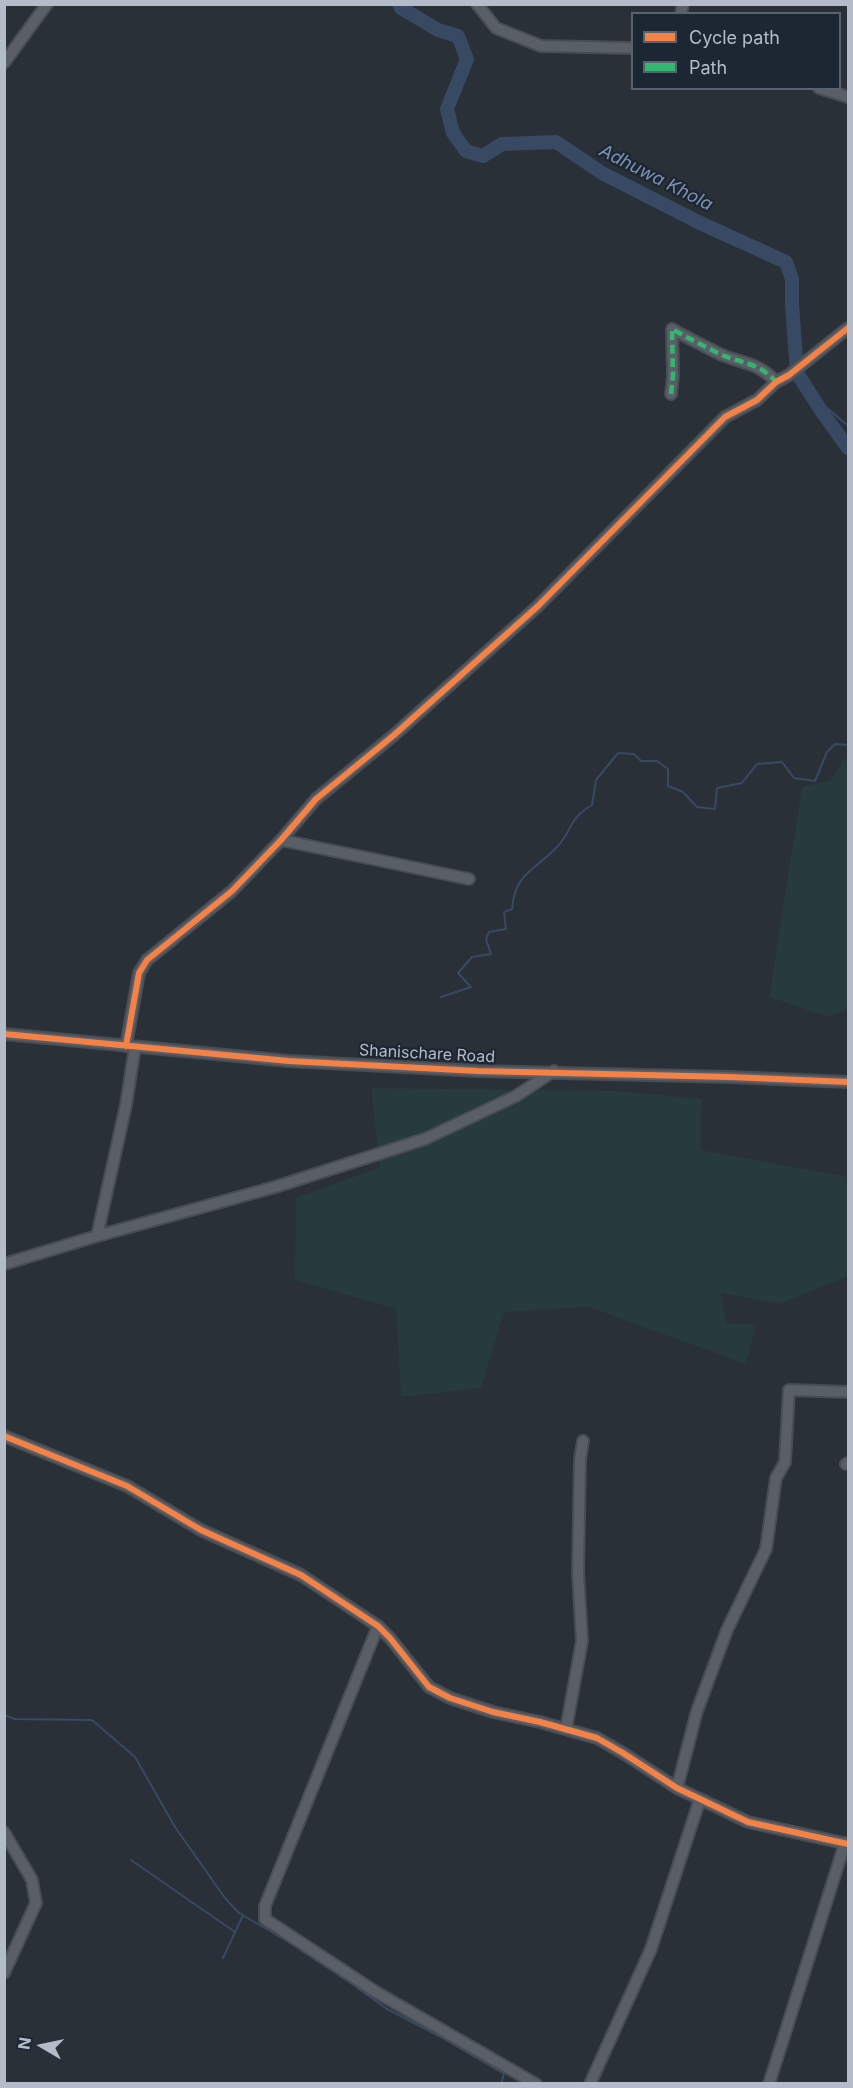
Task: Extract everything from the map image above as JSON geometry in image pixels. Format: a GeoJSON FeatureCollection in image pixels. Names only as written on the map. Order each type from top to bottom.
{"type":"FeatureCollection","features":[{"type":"Feature","properties":{"kind":"street"},"geometry":{"type":"LineString","coordinates":[[4,63],[47,4]]}},
{"type":"Feature","properties":{"kind":"street"},"geometry":{"type":"LineString","coordinates":[[477,4],[496,28],[541,45],[631,48]]}},
{"type":"Feature","properties":{"kind":"street"},"geometry":{"type":"LineString","coordinates":[[826,90],[849,97]]}},
{"type":"Feature","properties":{"kind":"street"},"geometry":{"type":"LineString","coordinates":[[97,1236],[126,1106],[139,972],[147,960],[232,891],[282,840],[316,799],[386,742],[538,606],[725,417],[757,400],[776,382],[789,375],[849,328]]}},
{"type":"Feature","properties":{"kind":"street"},"geometry":{"type":"LineString","coordinates":[[671,394],[672,329],[714,351],[765,370],[776,382]]}},
{"type":"Feature","properties":{"kind":"street"},"geometry":{"type":"LineString","coordinates":[[282,840],[469,879]]}},
{"type":"Feature","properties":{"kind":"street","name":"Shanischare Road"},"geometry":{"type":"LineString","coordinates":[[4,1034],[289,1061],[477,1071],[554,1071],[849,1082]]}},
{"type":"Feature","properties":{"kind":"street"},"geometry":{"type":"LineString","coordinates":[[4,1264],[283,1185],[424,1139],[490,1110],[548,1077],[554,1071]]}},
{"type":"Feature","properties":{"kind":"street"},"geometry":{"type":"LineString","coordinates":[[677,1788],[697,1711],[727,1630],[766,1549],[776,1478],[785,1462],[789,1390],[849,1392]]}},
{"type":"Feature","properties":{"kind":"street"},"geometry":{"type":"LineString","coordinates":[[4,1436],[127,1486],[201,1530],[301,1575],[378,1626],[429,1687],[450,1698],[493,1712],[597,1738],[677,1788],[748,1822],[847,1843],[768,2084]]}},
{"type":"Feature","properties":{"kind":"street"},"geometry":{"type":"LineString","coordinates":[[566,1729],[582,1641],[578,1572],[580,1460],[583,1441]]}},
{"type":"Feature","properties":{"kind":"street"},"geometry":{"type":"LineString","coordinates":[[378,1626],[265,1906],[265,1919],[376,1992],[536,2084]]}},
{"type":"Feature","properties":{"kind":"street"},"geometry":{"type":"LineString","coordinates":[[590,2084],[651,1949],[700,1799]]}},
{"type":"Feature","properties":{"kind":"street"},"geometry":{"type":"LineString","coordinates":[[4,1832],[32,1880],[36,1903],[4,1973]]}},
{"type":"Feature","properties":{"kind":"green space"},"geometry":{"type":"Polygon","coordinates":[[[843,760],[848,760],[848,1010],[828,1017],[769,997],[802,787],[831,780],[843,760]]]}},
{"type":"Feature","properties":{"kind":"green space"},"geometry":{"type":"Polygon","coordinates":[[[371,1088],[617,1091],[702,1099],[701,1150],[848,1177],[848,1276],[780,1304],[721,1293],[726,1323],[756,1325],[746,1364],[589,1307],[504,1312],[481,1388],[401,1397],[396,1309],[295,1280],[296,1198],[380,1167],[371,1088]]]}},
{"type":"Feature","properties":{"kind":"waterway","name":"Adhuwa Khola"},"geometry":{"type":"LineString","coordinates":[[399,4],[401,8],[438,30],[458,36],[467,59],[447,109],[453,133],[466,151],[483,156],[502,144],[556,142],[602,173],[700,223],[786,262],[792,279],[797,373],[848,448]]}},
{"type":"Feature","properties":{"kind":"waterway"},"geometry":{"type":"LineString","coordinates":[[812,396],[848,425]]}},
{"type":"Feature","properties":{"kind":"waterway"},"geometry":{"type":"LineString","coordinates":[[441,997],[471,987],[458,973],[472,957],[491,954],[486,939],[489,932],[506,929],[504,912],[512,909],[520,881],[557,847],[579,815],[592,805],[596,780],[618,753],[634,754],[641,761],[657,761],[668,769],[668,786],[683,792],[697,807],[715,809],[717,788],[742,783],[757,764],[782,762],[794,778],[815,781],[827,752],[835,744],[848,745]]}},
{"type":"Feature","properties":{"kind":"waterway"},"geometry":{"type":"LineString","coordinates":[[4,1715],[15,1719],[92,1720],[135,1757],[175,1827],[225,1898],[239,1913],[287,1941],[387,2009],[504,2074],[501,2084]]}},
{"type":"Feature","properties":{"kind":"waterway"},"geometry":{"type":"LineString","coordinates":[[131,1860],[235,1932]]}},
{"type":"Feature","properties":{"kind":"waterway"},"geometry":{"type":"LineString","coordinates":[[223,1958],[243,1915]]}},
{"type":"Feature","properties":{"kind":"marked path"},"geometry":{"type":"LineString","coordinates":[[671,394],[672,329],[722,355],[762,370],[776,382]]}},
{"type":"Feature","properties":{"kind":"cycle path"},"geometry":{"type":"LineString","coordinates":[[126,1046],[139,973],[147,960],[232,891],[316,799],[394,735],[538,606],[725,417],[757,400],[776,382],[789,375],[848,328]]}},
{"type":"Feature","properties":{"kind":"cycle path"},"geometry":{"type":"LineString","coordinates":[[4,1034],[289,1061],[478,1071],[848,1082]]}},
{"type":"Feature","properties":{"kind":"cycle path"},"geometry":{"type":"LineString","coordinates":[[4,1436],[127,1486],[201,1530],[301,1575],[378,1626],[429,1687],[450,1698],[493,1712],[597,1738],[677,1788],[748,1822],[848,1844]]}}]}
